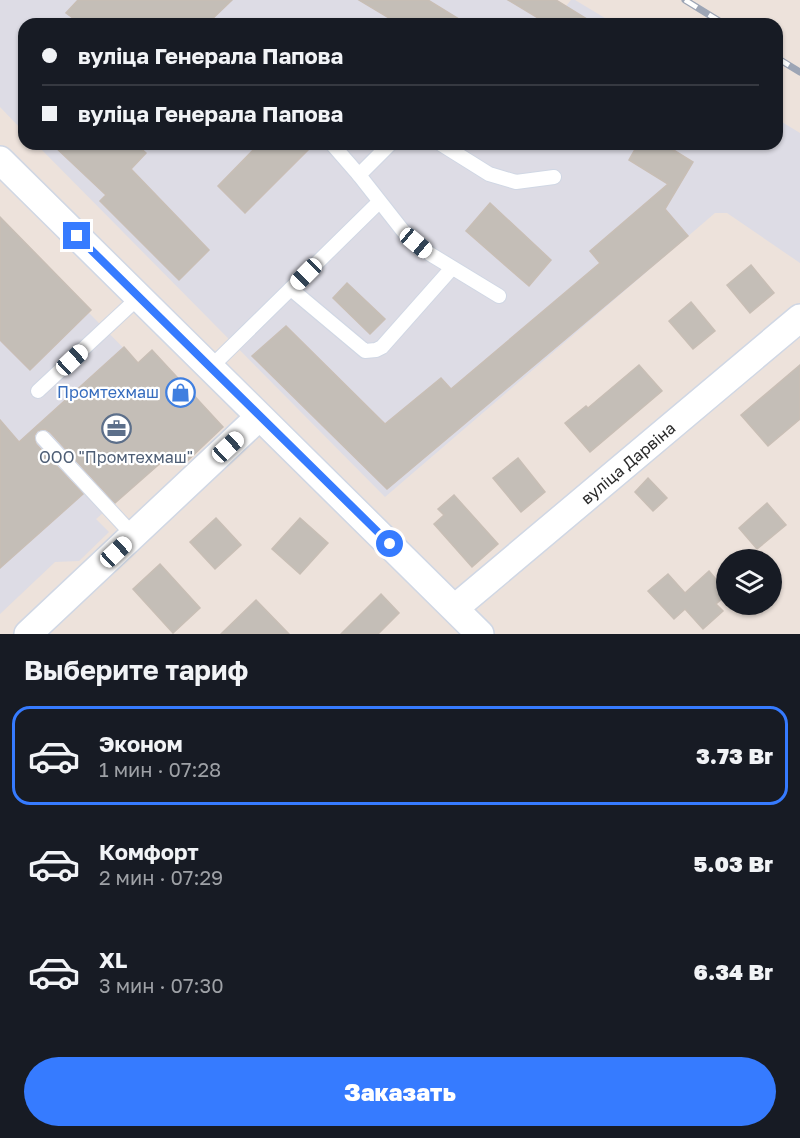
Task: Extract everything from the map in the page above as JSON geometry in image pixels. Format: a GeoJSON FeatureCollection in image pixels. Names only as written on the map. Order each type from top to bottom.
{"type":"FeatureCollection","features":[{"type":"Feature","properties":{"kind":"street"},"geometry":{"type":"LineString","coordinates":[[0,160],[480,634]]}},
{"type":"Feature","properties":{"kind":"street","name":"вуліца Дарвіна"},"geometry":{"type":"LineString","coordinates":[[455,608],[800,318]]}},
{"type":"Feature","properties":{"kind":"street"},"geometry":{"type":"LineString","coordinates":[[28,634],[259,417]]}},
{"type":"Feature","properties":{"kind":"lane"},"geometry":{"type":"LineString","coordinates":[[337,150],[403,231],[430,254],[499,296]]}},
{"type":"Feature","properties":{"kind":"lane"},"geometry":{"type":"LineString","coordinates":[[359,175],[384,150]]}},
{"type":"Feature","properties":{"kind":"lane"},"geometry":{"type":"LineString","coordinates":[[451,150],[489,174],[516,182],[554,177]]}},
{"type":"Feature","properties":{"kind":"lane"},"geometry":{"type":"LineString","coordinates":[[210,368],[379,202]]}},
{"type":"Feature","properties":{"kind":"lane"},"geometry":{"type":"LineString","coordinates":[[291,289],[365,351],[376,350],[382,347],[452,268]]}},
{"type":"Feature","properties":{"kind":"lane"},"geometry":{"type":"LineString","coordinates":[[38,391],[139,297]]}},
{"type":"Feature","properties":{"kind":"lane"},"geometry":{"type":"LineString","coordinates":[[43,438],[133,536]]}},
{"type":"Feature","properties":{"kind":"shaded area"},"geometry":{"type":"Polygon","coordinates":[[[0,0],[556,0],[566,6],[571,0],[575,0],[605,18],[18,18],[18,126],[0,107],[0,0]]]}},
{"type":"Feature","properties":{"kind":"shaded area"},"geometry":{"type":"Polygon","coordinates":[[[783,123],[800,133],[800,263],[727,213],[715,213],[385,497],[42,150],[783,150],[783,123]]]}},
{"type":"Feature","properties":{"kind":"shaded area"},"geometry":{"type":"Polygon","coordinates":[[[0,222],[138,363],[131,369],[173,452],[96,519],[109,532],[79,561],[55,562],[0,614],[0,222]]]}},
{"type":"Feature","properties":{"kind":"building"},"geometry":{"type":"Polygon","coordinates":[[[78,0],[232,0],[213,18],[73,18],[66,13],[78,0]]]}},
{"type":"Feature","properties":{"kind":"building"},"geometry":{"type":"Polygon","coordinates":[[[359,0],[428,0],[457,18],[389,18],[359,0]]]}},
{"type":"Feature","properties":{"kind":"building"},"geometry":{"type":"Polygon","coordinates":[[[508,0],[556,0],[585,18],[538,18],[508,0]]]}},
{"type":"Feature","properties":{"kind":"building"},"geometry":{"type":"Polygon","coordinates":[[[58,150],[143,150],[146,153],[131,169],[209,250],[179,280],[100,201],[106,195],[58,150]]]}},
{"type":"Feature","properties":{"kind":"building"},"geometry":{"type":"Polygon","coordinates":[[[253,150],[308,150],[245,213],[218,186],[253,150]]]}},
{"type":"Feature","properties":{"kind":"building"},"geometry":{"type":"Polygon","coordinates":[[[635,150],[674,150],[693,162],[665,209],[688,236],[387,489],[252,356],[286,326],[385,424],[441,378],[451,389],[600,263],[590,251],[668,184],[629,160],[635,150]]]}},
{"type":"Feature","properties":{"kind":"building"},"geometry":{"type":"Polygon","coordinates":[[[490,203],[551,260],[529,286],[466,231],[490,203]]]}},
{"type":"Feature","properties":{"kind":"building"},"geometry":{"type":"Polygon","coordinates":[[[0,217],[91,310],[30,370],[0,340],[0,217]]]}},
{"type":"Feature","properties":{"kind":"building"},"geometry":{"type":"Polygon","coordinates":[[[751,265],[774,293],[750,313],[727,285],[751,265]]]}},
{"type":"Feature","properties":{"kind":"building"},"geometry":{"type":"Polygon","coordinates":[[[347,283],[385,319],[370,334],[333,298],[347,283]]]}},
{"type":"Feature","properties":{"kind":"building"},"geometry":{"type":"Polygon","coordinates":[[[691,302],[715,331],[693,349],[669,321],[691,302]]]}},
{"type":"Feature","properties":{"kind":"building"},"geometry":{"type":"Polygon","coordinates":[[[124,347],[138,363],[152,350],[223,427],[184,464],[173,452],[115,503],[50,432],[45,429],[37,431],[34,436],[36,444],[83,494],[0,568],[0,420],[19,442],[124,347]]]}},
{"type":"Feature","properties":{"kind":"building"},"geometry":{"type":"Polygon","coordinates":[[[639,365],[662,391],[590,452],[565,423],[586,406],[588,408],[639,365]]]}},
{"type":"Feature","properties":{"kind":"building"},"geometry":{"type":"Polygon","coordinates":[[[800,365],[800,419],[768,446],[741,415],[800,365]]]}},
{"type":"Feature","properties":{"kind":"building"},"geometry":{"type":"Polygon","coordinates":[[[518,458],[545,492],[521,512],[493,478],[518,458]]]}},
{"type":"Feature","properties":{"kind":"building"},"geometry":{"type":"Polygon","coordinates":[[[648,478],[667,498],[653,511],[635,492],[648,478]]]}},
{"type":"Feature","properties":{"kind":"building"},"geometry":{"type":"Polygon","coordinates":[[[454,495],[498,544],[472,567],[434,524],[444,515],[438,509],[454,495]]]}},
{"type":"Feature","properties":{"kind":"building"},"geometry":{"type":"Polygon","coordinates":[[[767,503],[786,525],[757,549],[739,528],[767,503]]]}},
{"type":"Feature","properties":{"kind":"building"},"geometry":{"type":"Polygon","coordinates":[[[216,518],[241,545],[215,569],[190,542],[216,518]]]}},
{"type":"Feature","properties":{"kind":"building"},"geometry":{"type":"Polygon","coordinates":[[[300,518],[328,543],[300,574],[272,549],[300,518]]]}},
{"type":"Feature","properties":{"kind":"building"},"geometry":{"type":"Polygon","coordinates":[[[160,564],[200,608],[173,633],[133,589],[160,564]]]}},
{"type":"Feature","properties":{"kind":"building"},"geometry":{"type":"Polygon","coordinates":[[[709,571],[716,579],[716,615],[719,615],[703,629],[685,609],[674,619],[648,591],[668,574],[685,593],[709,571]]]}},
{"type":"Feature","properties":{"kind":"building"},"geometry":{"type":"Polygon","coordinates":[[[381,594],[399,613],[378,634],[341,634],[381,594]]]}},
{"type":"Feature","properties":{"kind":"building"},"geometry":{"type":"Polygon","coordinates":[[[256,600],[289,634],[221,634],[256,600]]]}},
{"type":"Feature","properties":{"kind":"railway"},"geometry":{"type":"LineString","coordinates":[[685,0],[714,18]]}},
{"type":"Feature","properties":{"kind":"railway"},"geometry":{"type":"LineString","coordinates":[[783,62],[800,72]]}},
{"type":"Feature","properties":{"kind":"place","name":"Промтехмаш"},"geometry":{"type":"Point","coordinates":[180,392]}},
{"type":"Feature","properties":{"kind":"place","name":"ООО \"Промтехмаш\""},"geometry":{"type":"Point","coordinates":[116,429]}},
{"type":"Feature","properties":{"kind":"route"},"geometry":{"type":"LineString","coordinates":[[77,236],[390,544]]}}]}
